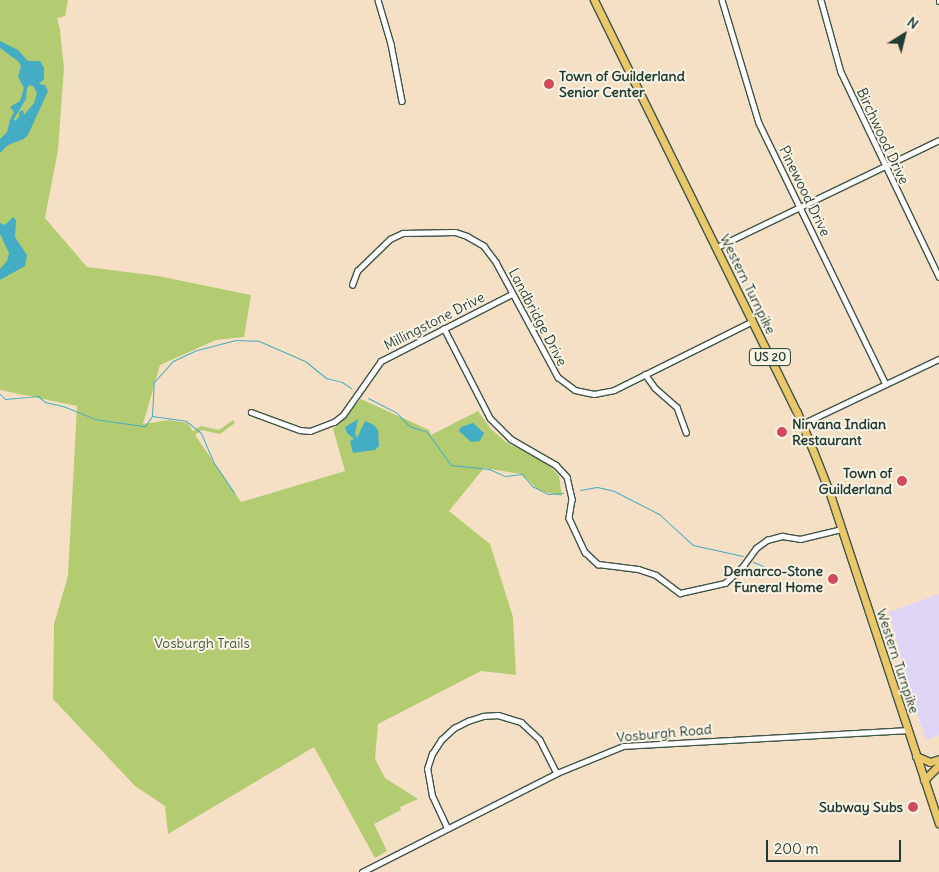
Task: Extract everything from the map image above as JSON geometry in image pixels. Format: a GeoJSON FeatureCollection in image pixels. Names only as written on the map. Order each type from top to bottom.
{"type":"FeatureCollection","features":[{"type":"Feature","properties":{"kind":"main road","name":"Western Turnpike"},"geometry":{"type":"LineString","coordinates":[[594,0],[802,424],[842,530],[907,730]]}},
{"type":"Feature","properties":{"kind":"main road","name":"US 20"},"geometry":{"type":"LineString","coordinates":[[907,730],[939,823]]}},
{"type":"Feature","properties":{"kind":"main road"},"geometry":{"type":"LineString","coordinates":[[916,756],[930,762],[939,759]]}},
{"type":"Feature","properties":{"kind":"main road"},"geometry":{"type":"LineString","coordinates":[[924,780],[939,765]]}},
{"type":"Feature","properties":{"kind":"street"},"geometry":{"type":"LineString","coordinates":[[378,0],[391,44],[402,101]]}},
{"type":"Feature","properties":{"kind":"street","name":"Pinewood Drive"},"geometry":{"type":"LineString","coordinates":[[722,0],[759,123],[886,384]]}},
{"type":"Feature","properties":{"kind":"street","name":"Birchwood Drive"},"geometry":{"type":"LineString","coordinates":[[822,0],[841,72],[939,277]]}},
{"type":"Feature","properties":{"kind":"street"},"geometry":{"type":"LineString","coordinates":[[716,247],[800,205],[939,140]]}},
{"type":"Feature","properties":{"kind":"street","name":"Landbridge Drive"},"geometry":{"type":"LineString","coordinates":[[352,285],[357,271],[390,239],[413,232],[455,232],[477,241],[489,252],[552,370],[575,390],[594,394],[605,393],[753,321]]}},
{"type":"Feature","properties":{"kind":"street","name":"Millingstone Drive"},"geometry":{"type":"LineString","coordinates":[[251,412],[300,430],[310,431],[334,422],[343,414],[381,361],[512,294]]}},
{"type":"Feature","properties":{"kind":"street"},"geometry":{"type":"LineString","coordinates":[[444,328],[490,418],[511,440],[556,465],[567,477],[572,499],[570,518],[585,552],[598,564],[638,569],[656,575],[680,593],[725,583],[743,566],[756,548],[767,540],[782,536],[800,538],[842,530]]}},
{"type":"Feature","properties":{"kind":"street"},"geometry":{"type":"LineString","coordinates":[[802,424],[939,359]]}},
{"type":"Feature","properties":{"kind":"street"},"geometry":{"type":"LineString","coordinates":[[645,374],[655,388],[677,407],[686,432]]}},
{"type":"Feature","properties":{"kind":"street"},"geometry":{"type":"LineString","coordinates":[[447,828],[432,796],[427,779],[428,765],[441,740],[454,728],[468,721],[483,716],[498,715],[521,722],[540,740],[557,773]]}},
{"type":"Feature","properties":{"kind":"street","name":"Vosburgh Road"},"geometry":{"type":"LineString","coordinates":[[362,872],[557,773],[623,746],[907,730]]}},
{"type":"Feature","properties":{"kind":"shaded area"},"geometry":{"type":"Polygon","coordinates":[[[939,594],[939,735],[926,740],[906,678],[889,612],[939,594]]]}},
{"type":"Feature","properties":{"kind":"green space","name":"Vosburgh Trails"},"geometry":{"type":"Polygon","coordinates":[[[0,0],[68,0],[65,16],[57,18],[64,68],[58,150],[45,218],[87,267],[158,276],[251,295],[244,337],[216,340],[160,365],[143,424],[169,420],[187,423],[193,431],[201,426],[219,430],[233,420],[235,423],[220,434],[202,430],[195,435],[241,502],[345,471],[333,429],[361,399],[429,430],[431,435],[478,411],[491,429],[507,443],[546,462],[559,476],[562,496],[540,491],[521,474],[484,468],[449,511],[490,544],[513,617],[516,675],[481,671],[378,724],[375,759],[385,778],[418,799],[400,807],[401,810],[374,824],[387,851],[375,858],[314,747],[168,834],[165,806],[135,786],[53,699],[54,624],[68,576],[77,406],[0,390],[0,0]]]}},
{"type":"Feature","properties":{"kind":"water"},"geometry":{"type":"Polygon","coordinates":[[[0,41],[18,50],[28,61],[40,61],[44,68],[44,79],[39,84],[45,85],[48,91],[28,135],[24,139],[8,145],[0,153],[0,139],[7,132],[14,112],[10,107],[20,101],[24,88],[18,77],[21,66],[19,62],[0,48],[0,41]],[[30,85],[27,88],[26,99],[14,119],[15,121],[19,117],[19,112],[23,110],[24,115],[34,103],[37,93],[33,86],[30,85]]]}},
{"type":"Feature","properties":{"kind":"water"},"geometry":{"type":"Polygon","coordinates":[[[13,217],[16,220],[15,237],[27,255],[25,266],[0,280],[0,269],[7,261],[9,253],[0,234],[0,223],[5,225],[13,217]]]}},
{"type":"Feature","properties":{"kind":"water"},"geometry":{"type":"Polygon","coordinates":[[[358,419],[355,434],[357,438],[365,421],[374,425],[378,430],[379,446],[375,450],[353,453],[350,441],[354,439],[347,433],[345,427],[358,419]]]}},
{"type":"Feature","properties":{"kind":"water"},"geometry":{"type":"Polygon","coordinates":[[[473,423],[484,433],[480,441],[471,442],[459,431],[461,427],[473,423]]]}},
{"type":"Feature","properties":{"kind":"waterway"},"geometry":{"type":"LineString","coordinates":[[152,416],[154,382],[173,361],[197,350],[236,340],[259,341],[305,361],[326,378],[342,382],[351,388]]}},
{"type":"Feature","properties":{"kind":"waterway"},"geometry":{"type":"LineString","coordinates":[[0,394],[5,399],[38,396],[45,402],[63,406],[95,419],[115,422],[145,426],[152,416],[186,421],[201,433],[214,463],[234,493]]}},
{"type":"Feature","properties":{"kind":"waterway"},"geometry":{"type":"LineString","coordinates":[[368,398],[396,412],[409,426],[427,432],[451,465],[489,469],[505,476],[522,474],[532,486],[548,494],[563,493]]}},
{"type":"Feature","properties":{"kind":"waterway"},"geometry":{"type":"LineString","coordinates":[[580,490],[597,487],[614,491],[659,514],[693,545],[743,556]]}},
{"type":"Feature","properties":{"kind":"waterway"},"geometry":{"type":"LineString","coordinates":[[753,562],[779,575]]}},
{"type":"Feature","properties":{"kind":"place","name":"Town of Guilderland Senior Center"},"geometry":{"type":"Point","coordinates":[549,84]}},
{"type":"Feature","properties":{"kind":"place","name":"Nirvana Indian Restaurant"},"geometry":{"type":"Point","coordinates":[782,432]}},
{"type":"Feature","properties":{"kind":"place","name":"Town of Guilderland"},"geometry":{"type":"Point","coordinates":[902,481]}},
{"type":"Feature","properties":{"kind":"place","name":"Demarco-Stone Funeral Home"},"geometry":{"type":"Point","coordinates":[833,579]}},
{"type":"Feature","properties":{"kind":"place","name":"Subway Subs"},"geometry":{"type":"Point","coordinates":[913,807]}}]}
